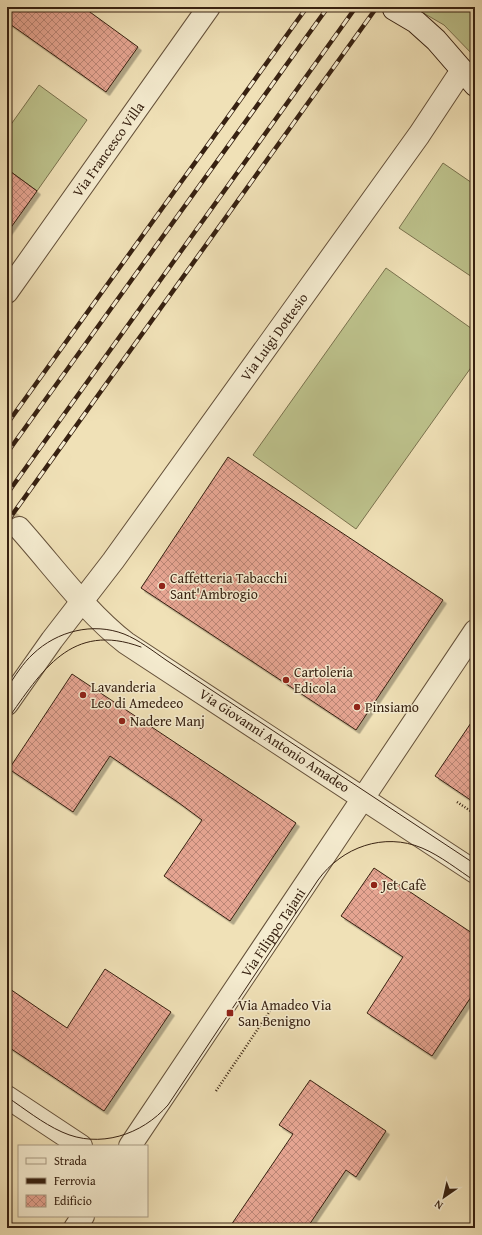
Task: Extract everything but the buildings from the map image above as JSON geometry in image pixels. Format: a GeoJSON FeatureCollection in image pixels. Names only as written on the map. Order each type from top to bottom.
{"type":"FeatureCollection","features":[{"type":"Feature","properties":{"kind":"street","name":"Via Francesco Villa"},"geometry":{"type":"LineString","coordinates":[[7,292],[209,7]]}},
{"type":"Feature","properties":{"kind":"street"},"geometry":{"type":"LineString","coordinates":[[394,9],[416,22],[436,40],[468,78]]}},
{"type":"Feature","properties":{"kind":"street","name":"Via Luigi Dottesio"},"geometry":{"type":"LineString","coordinates":[[7,704],[415,142],[468,78]]}},
{"type":"Feature","properties":{"kind":"street","name":"Via Giovanni Antonio Amadeo"},"geometry":{"type":"LineString","coordinates":[[19,528],[82,601],[110,630],[363,800],[475,872]]}},
{"type":"Feature","properties":{"kind":"street","name":"Via Filippo Tajani"},"geometry":{"type":"LineString","coordinates":[[131,1145],[363,800],[475,630]]}},
{"type":"Feature","properties":{"kind":"street"},"geometry":{"type":"LineString","coordinates":[[7,1097],[79,1145]]}},
{"type":"Feature","properties":{"kind":"street"},"geometry":{"type":"LineString","coordinates":[[75,1228],[82,1217]]}},
{"type":"Feature","properties":{"kind":"path"},"geometry":{"type":"LineString","coordinates":[[457,802],[475,814]]}},
{"type":"Feature","properties":{"kind":"path"},"geometry":{"type":"LineString","coordinates":[[216,1091],[270,1010]]}},
{"type":"Feature","properties":{"kind":"green space"},"geometry":{"type":"Polygon","coordinates":[[[413,7],[461,7],[475,13],[475,57],[444,25],[413,7]]]}},
{"type":"Feature","properties":{"kind":"green space"},"geometry":{"type":"Polygon","coordinates":[[[39,85],[87,120],[37,191],[7,169],[7,130],[39,85]]]}},
{"type":"Feature","properties":{"kind":"green space"},"geometry":{"type":"Polygon","coordinates":[[[443,163],[475,185],[475,279],[399,228],[443,163]]]}},
{"type":"Feature","properties":{"kind":"green space"},"geometry":{"type":"Polygon","coordinates":[[[386,268],[475,331],[475,362],[356,529],[253,455],[386,268]]]}},
{"type":"Feature","properties":{"kind":"tunnel"},"geometry":{"type":"LineString","coordinates":[[7,520],[19,528]]}},
{"type":"Feature","properties":{"kind":"tram line"},"geometry":{"type":"LineString","coordinates":[[7,688],[29,658],[53,639],[64,634],[88,629],[112,630],[124,634],[146,646],[475,864]]}},
{"type":"Feature","properties":{"kind":"tram line"},"geometry":{"type":"LineString","coordinates":[[7,720],[33,684],[46,669],[61,655],[77,646],[95,641],[117,641],[141,647]]}},
{"type":"Feature","properties":{"kind":"tram line"},"geometry":{"type":"LineString","coordinates":[[7,1097],[34,1116],[62,1132],[76,1137],[105,1139],[133,1131],[146,1124],[168,1105],[318,880],[328,868],[339,859],[351,851],[379,842],[408,843],[436,855],[475,881]]}},
{"type":"Feature","properties":{"kind":"railway"},"geometry":{"type":"LineString","coordinates":[[7,424],[307,7]]}},
{"type":"Feature","properties":{"kind":"railway"},"geometry":{"type":"LineString","coordinates":[[7,453],[328,7]]}},
{"type":"Feature","properties":{"kind":"railway"},"geometry":{"type":"LineString","coordinates":[[7,494],[356,7]]}},
{"type":"Feature","properties":{"kind":"railway"},"geometry":{"type":"LineString","coordinates":[[7,522],[377,7]]}},
{"type":"Feature","properties":{"kind":"place","name":"Caffetteria Tabacchi Sant'Ambrogio"},"geometry":{"type":"Point","coordinates":[162,586]}},
{"type":"Feature","properties":{"kind":"place","name":"Cartoleria Edicola"},"geometry":{"type":"Point","coordinates":[286,680]}},
{"type":"Feature","properties":{"kind":"place","name":"Lavanderia Leo di Amedeeo"},"geometry":{"type":"Point","coordinates":[83,695]}},
{"type":"Feature","properties":{"kind":"place","name":"Pinsiamo"},"geometry":{"type":"Point","coordinates":[357,707]}},
{"type":"Feature","properties":{"kind":"place","name":"Nadere Manj"},"geometry":{"type":"Point","coordinates":[122,721]}},
{"type":"Feature","properties":{"kind":"place","name":"Jet Cafè"},"geometry":{"type":"Point","coordinates":[374,885]}},
{"type":"Feature","properties":{"kind":"place","name":"Via Amadeo Via San Benigno"},"geometry":{"type":"Point","coordinates":[230,1013]}}]}
